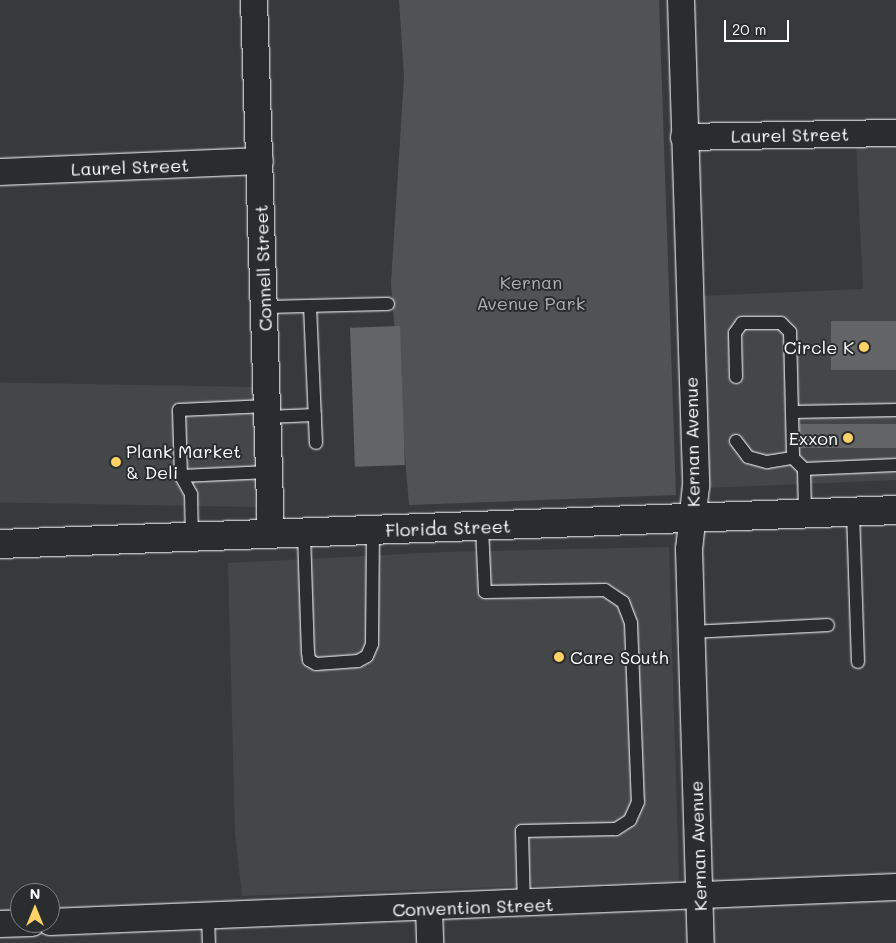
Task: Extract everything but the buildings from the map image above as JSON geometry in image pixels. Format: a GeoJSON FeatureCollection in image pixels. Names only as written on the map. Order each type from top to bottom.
{"type":"FeatureCollection","features":[{"type":"Feature","properties":{"kind":"main road","name":"Florida Street"},"geometry":{"type":"LineString","coordinates":[[0,544],[271,536],[896,510]]}},
{"type":"Feature","properties":{"kind":"street","name":"Connell Street"},"geometry":{"type":"LineString","coordinates":[[254,0],[271,536]]}},
{"type":"Feature","properties":{"kind":"street","name":"Kernan Avenue"},"geometry":{"type":"LineString","coordinates":[[681,0],[696,486],[692,518],[692,632],[701,943]]}},
{"type":"Feature","properties":{"kind":"street","name":"Laurel Street"},"geometry":{"type":"LineString","coordinates":[[684,137],[896,132]]}},
{"type":"Feature","properties":{"kind":"street","name":"Laurel Street"},"geometry":{"type":"LineString","coordinates":[[0,172],[260,161]]}},
{"type":"Feature","properties":{"kind":"street","name":"Convention Street"},"geometry":{"type":"LineString","coordinates":[[60,922],[700,898],[896,887]]}},
{"type":"Feature","properties":{"kind":"street"},"geometry":{"type":"LineString","coordinates":[[429,909],[430,943]]}},
{"type":"Feature","properties":{"kind":"lane"},"geometry":{"type":"LineString","coordinates":[[264,307],[388,304]]}},
{"type":"Feature","properties":{"kind":"lane"},"geometry":{"type":"LineString","coordinates":[[310,306],[316,443]]}},
{"type":"Feature","properties":{"kind":"lane"},"geometry":{"type":"LineString","coordinates":[[736,377],[734,333],[742,323],[781,323],[790,332],[793,458],[804,469],[805,514]]}},
{"type":"Feature","properties":{"kind":"lane"},"geometry":{"type":"LineString","coordinates":[[192,538],[191,494],[182,476],[179,410],[267,411],[315,415]]}},
{"type":"Feature","properties":{"kind":"lane"},"geometry":{"type":"LineString","coordinates":[[792,412],[896,410]]}},
{"type":"Feature","properties":{"kind":"lane"},"geometry":{"type":"LineString","coordinates":[[736,440],[748,457],[767,462],[793,458]]}},
{"type":"Feature","properties":{"kind":"lane"},"geometry":{"type":"LineString","coordinates":[[804,469],[896,465]]}},
{"type":"Feature","properties":{"kind":"lane"},"geometry":{"type":"LineString","coordinates":[[182,476],[269,472]]}},
{"type":"Feature","properties":{"kind":"lane"},"geometry":{"type":"LineString","coordinates":[[853,512],[858,662]]}},
{"type":"Feature","properties":{"kind":"lane"},"geometry":{"type":"LineString","coordinates":[[482,526],[485,592],[605,590],[623,602],[631,623],[638,802],[630,820],[616,829],[522,832],[524,905]]}},
{"type":"Feature","properties":{"kind":"lane"},"geometry":{"type":"LineString","coordinates":[[304,534],[308,652],[309,660],[316,664],[358,661],[367,656],[372,644],[373,531]]}},
{"type":"Feature","properties":{"kind":"lane"},"geometry":{"type":"LineString","coordinates":[[692,632],[828,625]]}},
{"type":"Feature","properties":{"kind":"lane"},"geometry":{"type":"LineString","coordinates":[[208,917],[209,943]]}},
{"type":"Feature","properties":{"kind":"shaded area"},"geometry":{"type":"Polygon","coordinates":[[[896,142],[896,480],[706,488],[700,296],[863,289],[856,143],[896,142]]]}},
{"type":"Feature","properties":{"kind":"shaded area"},"geometry":{"type":"Polygon","coordinates":[[[0,382],[260,387],[258,507],[0,502],[0,382]]]}},
{"type":"Feature","properties":{"kind":"shaded area"},"geometry":{"type":"Polygon","coordinates":[[[669,547],[679,881],[242,896],[235,833],[228,563],[443,552],[669,547]]]}},
{"type":"Feature","properties":{"kind":"green space","name":"Kernan Avenue Park"},"geometry":{"type":"Polygon","coordinates":[[[399,0],[659,0],[676,495],[409,505],[391,283],[404,77],[399,0]]]}},
{"type":"Feature","properties":{"kind":"place","name":"Circle K"},"geometry":{"type":"Point","coordinates":[864,347]}},
{"type":"Feature","properties":{"kind":"place","name":"Exxon"},"geometry":{"type":"Point","coordinates":[848,438]}},
{"type":"Feature","properties":{"kind":"place","name":"Plank Market & Deli"},"geometry":{"type":"Point","coordinates":[116,462]}},
{"type":"Feature","properties":{"kind":"place","name":"Care South"},"geometry":{"type":"Point","coordinates":[559,657]}}]}
